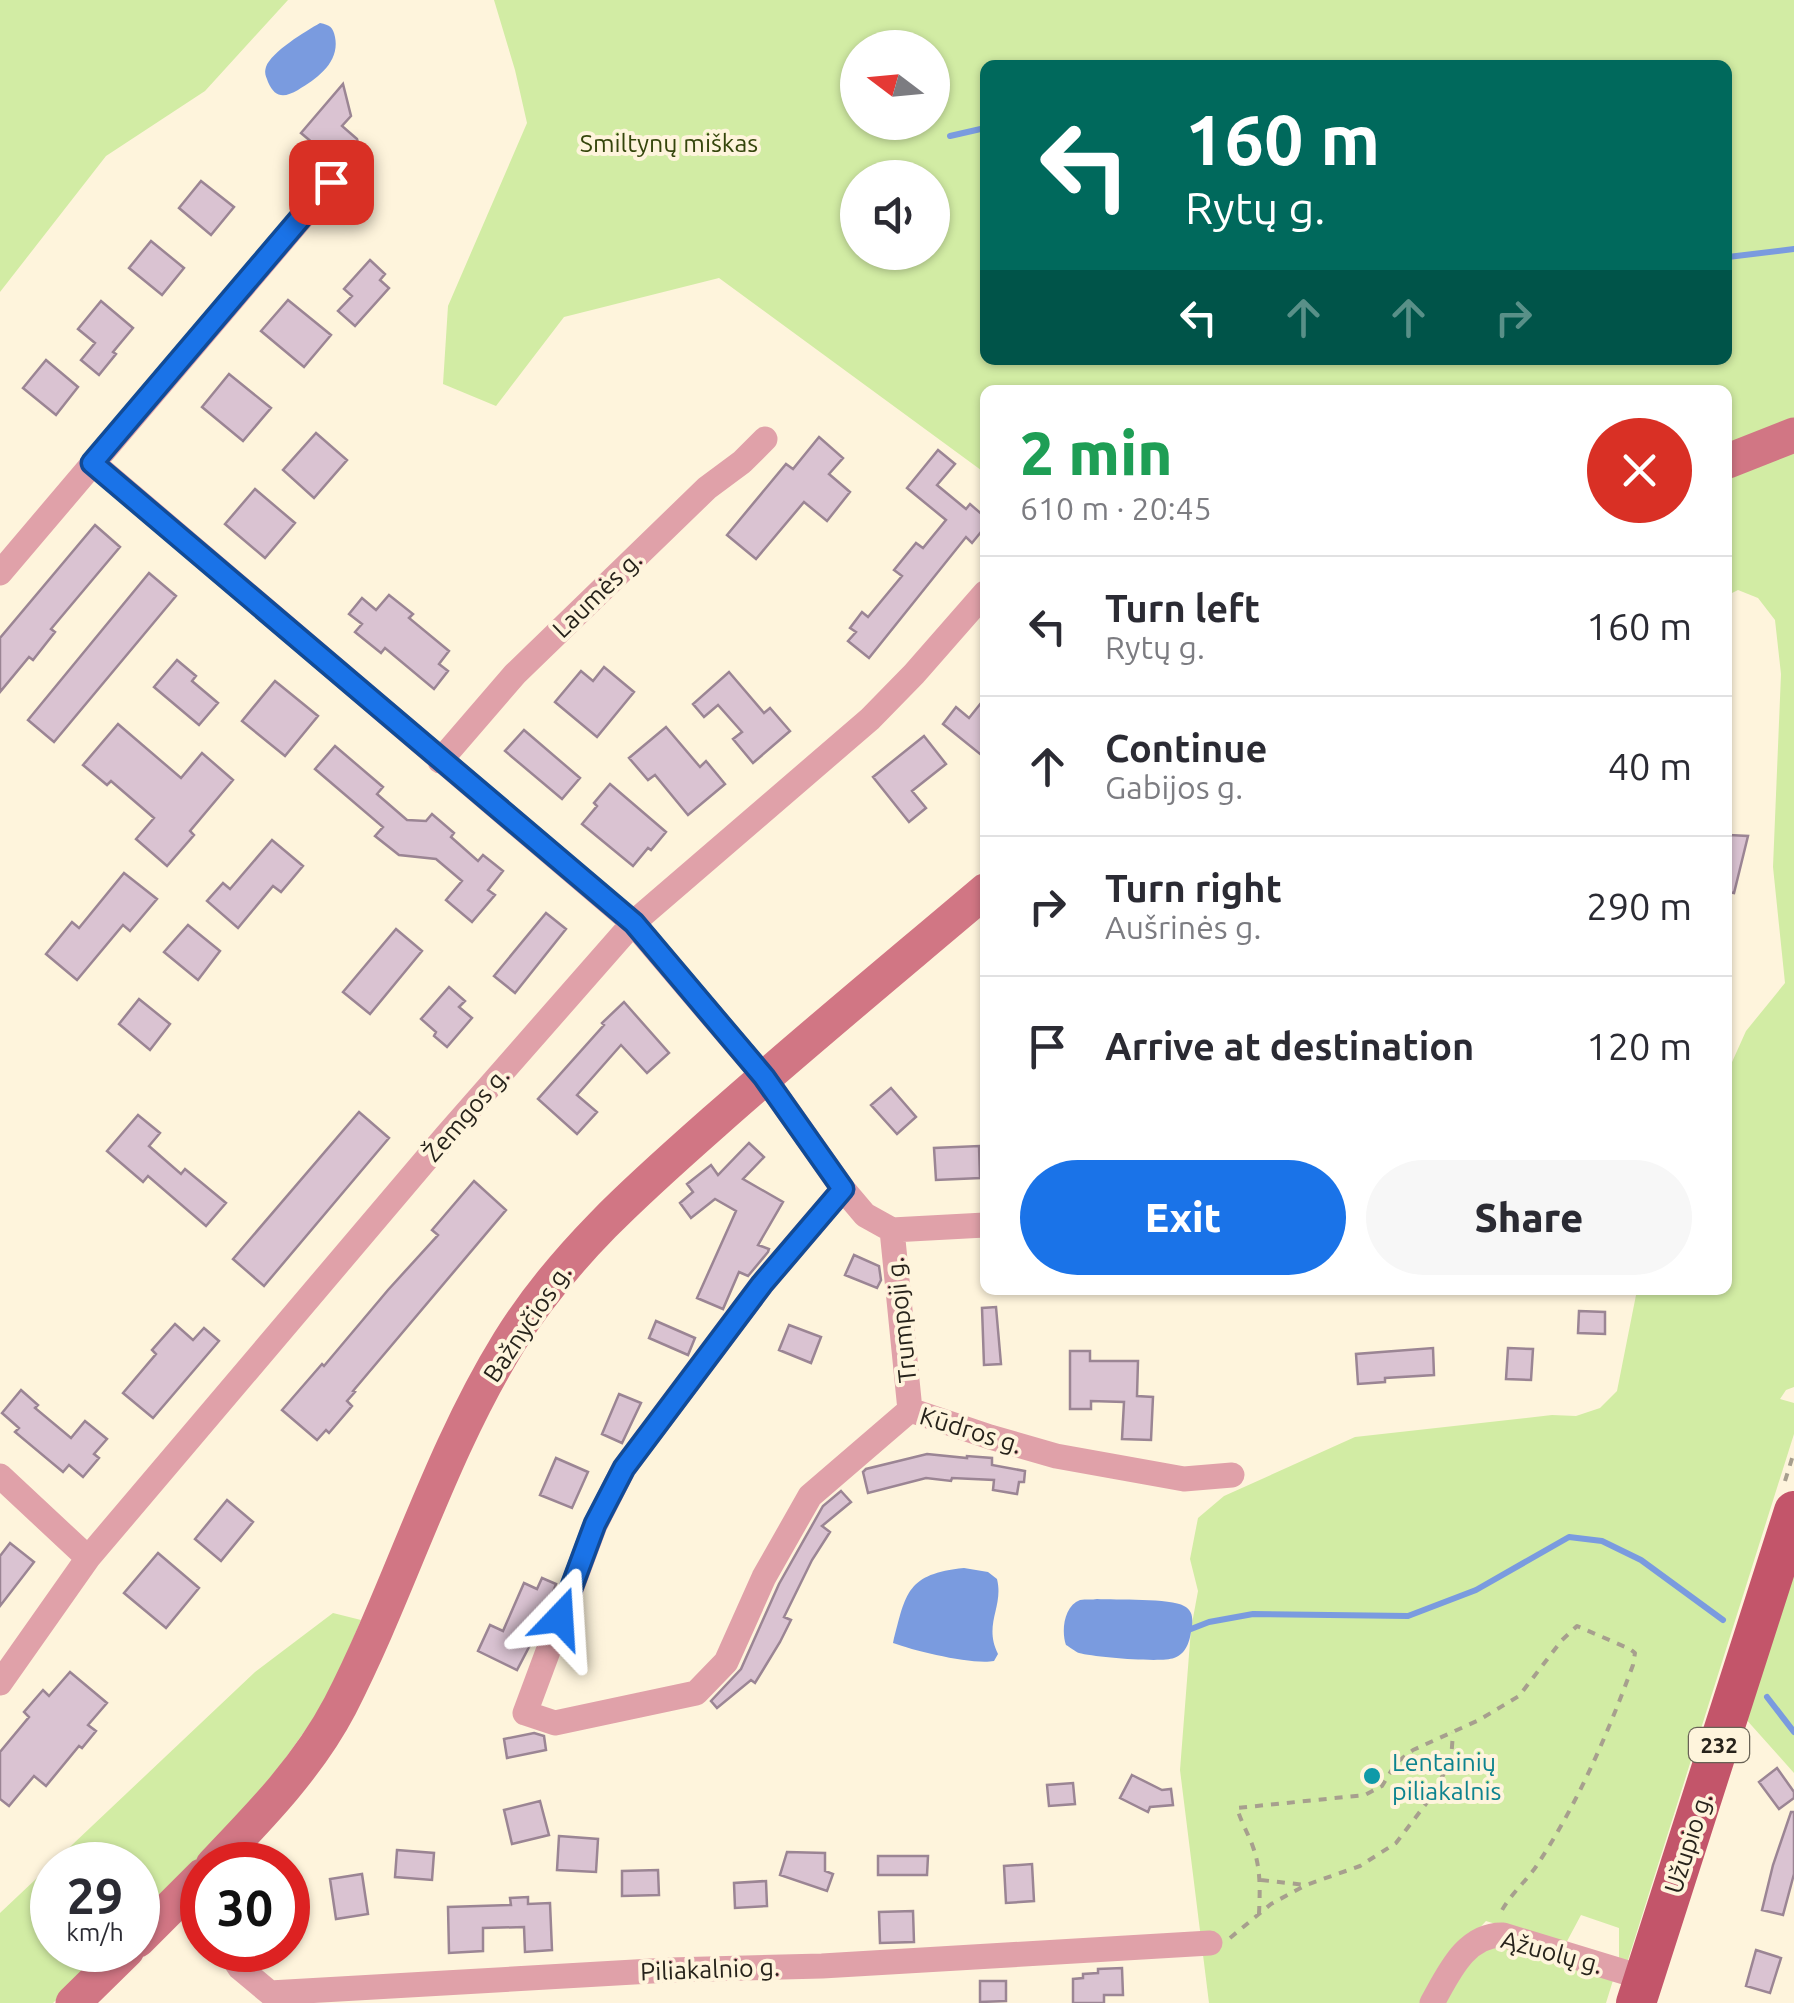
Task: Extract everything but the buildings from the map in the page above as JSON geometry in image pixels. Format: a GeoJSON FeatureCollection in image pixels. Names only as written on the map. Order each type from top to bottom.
{"type":"FeatureCollection","features":[{"type":"Feature","properties":{"kind":"main road"},"geometry":{"type":"LineString","coordinates":[[1732,459],[1794,435]]}},
{"type":"Feature","properties":{"kind":"main road","name":"Bažnyčios g."},"geometry":{"type":"LineString","coordinates":[[234,1842],[296,1775],[339,1707],[468,1415],[520,1326],[562,1267],[634,1193],[764,1077],[980,895]]}},
{"type":"Feature","properties":{"kind":"main road","name":"Užupio g."},"geometry":{"type":"LineString","coordinates":[[1640,1990],[1794,1511]]}},
{"type":"Feature","properties":{"kind":"main road"},"geometry":{"type":"LineString","coordinates":[[160,1923],[180,1907]]}},
{"type":"Feature","properties":{"kind":"main road"},"geometry":{"type":"LineString","coordinates":[[73,2003],[105,1972]]}},
{"type":"Feature","properties":{"kind":"street"},"geometry":{"type":"LineString","coordinates":[[0,573],[331,182]]}},
{"type":"Feature","properties":{"kind":"street","name":"Laumės g."},"geometry":{"type":"LineString","coordinates":[[440,761],[515,674],[707,488],[765,439]]}},
{"type":"Feature","properties":{"kind":"street"},"geometry":{"type":"LineString","coordinates":[[92,463],[634,923],[764,1077],[865,1214],[892,1230],[980,1225]]}},
{"type":"Feature","properties":{"kind":"street","name":"Žemgos g."},"geometry":{"type":"LineString","coordinates":[[0,1684],[88,1558],[446,1136],[634,923],[870,719],[980,599]]}},
{"type":"Feature","properties":{"kind":"street","name":"Kūdros g."},"geometry":{"type":"LineString","coordinates":[[843,1189],[762,1284],[624,1468],[595,1524],[525,1712],[554,1723],[696,1693],[726,1662],[764,1577],[810,1496],[910,1410],[1056,1456],[1184,1480],[1232,1475]]}},
{"type":"Feature","properties":{"kind":"street","name":"Trumpoji g."},"geometry":{"type":"LineString","coordinates":[[892,1230],[910,1410]]}},
{"type":"Feature","properties":{"kind":"street"},"geometry":{"type":"LineString","coordinates":[[0,1476],[88,1558]]}},
{"type":"Feature","properties":{"kind":"street","name":"Ąžuolų g."},"geometry":{"type":"LineString","coordinates":[[1432,2003],[1459,1958],[1478,1939],[1492,1935],[1503,1935],[1640,1990]]}},
{"type":"Feature","properties":{"kind":"street","name":"Piliakalnio g."},"geometry":{"type":"LineString","coordinates":[[245,1972],[270,1993],[1210,1943]]}},
{"type":"Feature","properties":{"kind":"path"},"geometry":{"type":"LineString","coordinates":[[1259,1914],[1260,1880],[1252,1844],[1237,1808],[1365,1795],[1382,1786],[1396,1763],[1413,1750],[1453,1733],[1519,1696],[1562,1640],[1578,1626],[1634,1653],[1633,1665],[1594,1763],[1537,1865],[1504,1906],[1492,1935]]}},
{"type":"Feature","properties":{"kind":"path"},"geometry":{"type":"LineString","coordinates":[[1210,1943],[1228,1940],[1271,1904],[1306,1885],[1360,1866],[1396,1843],[1432,1796],[1450,1760],[1453,1733]]}},
{"type":"Feature","properties":{"kind":"path"},"geometry":{"type":"LineString","coordinates":[[1260,1880],[1306,1885]]}},
{"type":"Feature","properties":{"kind":"green space"},"geometry":{"type":"Polygon","coordinates":[[[0,0],[288,0],[205,91],[106,156],[0,292],[0,0]]]}},
{"type":"Feature","properties":{"kind":"green space","name":"Smiltynų miškas"},"geometry":{"type":"Polygon","coordinates":[[[494,0],[1794,0],[1794,1387],[1780,1399],[1794,1403],[1794,1434],[1627,1963],[1619,1961],[1619,1928],[1581,1915],[1565,1945],[1486,1921],[1458,1951],[1428,2003],[1209,2003],[1180,1770],[1191,1629],[1198,1591],[1190,1559],[1198,1518],[1224,1496],[1355,1437],[1552,1415],[1576,1416],[1600,1408],[1617,1391],[1636,1295],[1732,1295],[1732,1062],[1746,1031],[1785,983],[1773,867],[1781,674],[1775,620],[1758,598],[1738,590],[1732,593],[1732,385],[980,385],[980,469],[719,278],[564,317],[496,406],[443,384],[448,306],[527,123],[494,0]]]}},
{"type":"Feature","properties":{"kind":"green space"},"geometry":{"type":"Polygon","coordinates":[[[1794,1563],[1794,1773],[1744,1717],[1794,1563]]]}},
{"type":"Feature","properties":{"kind":"green space"},"geometry":{"type":"Polygon","coordinates":[[[333,1613],[361,1620],[328,1698],[258,1797],[214,1842],[180,1842],[180,1877],[160,1897],[160,1842],[75,1842],[255,1672],[333,1613]]]}},
{"type":"Feature","properties":{"kind":"green space"},"geometry":{"type":"Polygon","coordinates":[[[30,1885],[30,1972],[85,1972],[53,2003],[0,2003],[0,1913],[30,1885]]]}},
{"type":"Feature","properties":{"kind":"green space"},"geometry":{"type":"Polygon","coordinates":[[[1490,1947],[1508,1947],[1614,1977],[1606,2003],[1440,2003],[1468,1958],[1490,1947]]]}},
{"type":"Feature","properties":{"kind":"water"},"geometry":{"type":"Polygon","coordinates":[[[320,23],[330,27],[334,34],[336,46],[331,62],[298,90],[277,94],[266,75],[269,61],[320,23]]]}},
{"type":"Feature","properties":{"kind":"water"},"geometry":{"type":"Polygon","coordinates":[[[964,1568],[988,1572],[997,1579],[992,1634],[998,1654],[994,1661],[958,1659],[893,1643],[912,1589],[931,1575],[964,1568]]]}},
{"type":"Feature","properties":{"kind":"water"},"geometry":{"type":"Polygon","coordinates":[[[1080,1600],[1184,1606],[1192,1620],[1185,1649],[1174,1658],[1156,1660],[1076,1651],[1066,1645],[1067,1613],[1080,1600]]]}},
{"type":"Feature","properties":{"kind":"waterway"},"geometry":{"type":"LineString","coordinates":[[950,136],[980,129]]}},
{"type":"Feature","properties":{"kind":"waterway"},"geometry":{"type":"LineString","coordinates":[[1732,257],[1794,249]]}},
{"type":"Feature","properties":{"kind":"waterway"},"geometry":{"type":"LineString","coordinates":[[1191,1629],[1253,1614],[1408,1616],[1476,1590],[1569,1537],[1602,1541],[1641,1560],[1723,1620]]}},
{"type":"Feature","properties":{"kind":"waterway"},"geometry":{"type":"LineString","coordinates":[[1767,1697],[1794,1732]]}},
{"type":"Feature","properties":{"kind":"place","name":"Lentainių piliakalnis"},"geometry":{"type":"Point","coordinates":[1372,1776]}},
{"type":"Feature","properties":{"kind":"route"},"geometry":{"type":"LineString","coordinates":[[331,182],[92,463],[634,923],[764,1077],[843,1189],[762,1284],[624,1468],[595,1524],[560,1618]]}}]}
